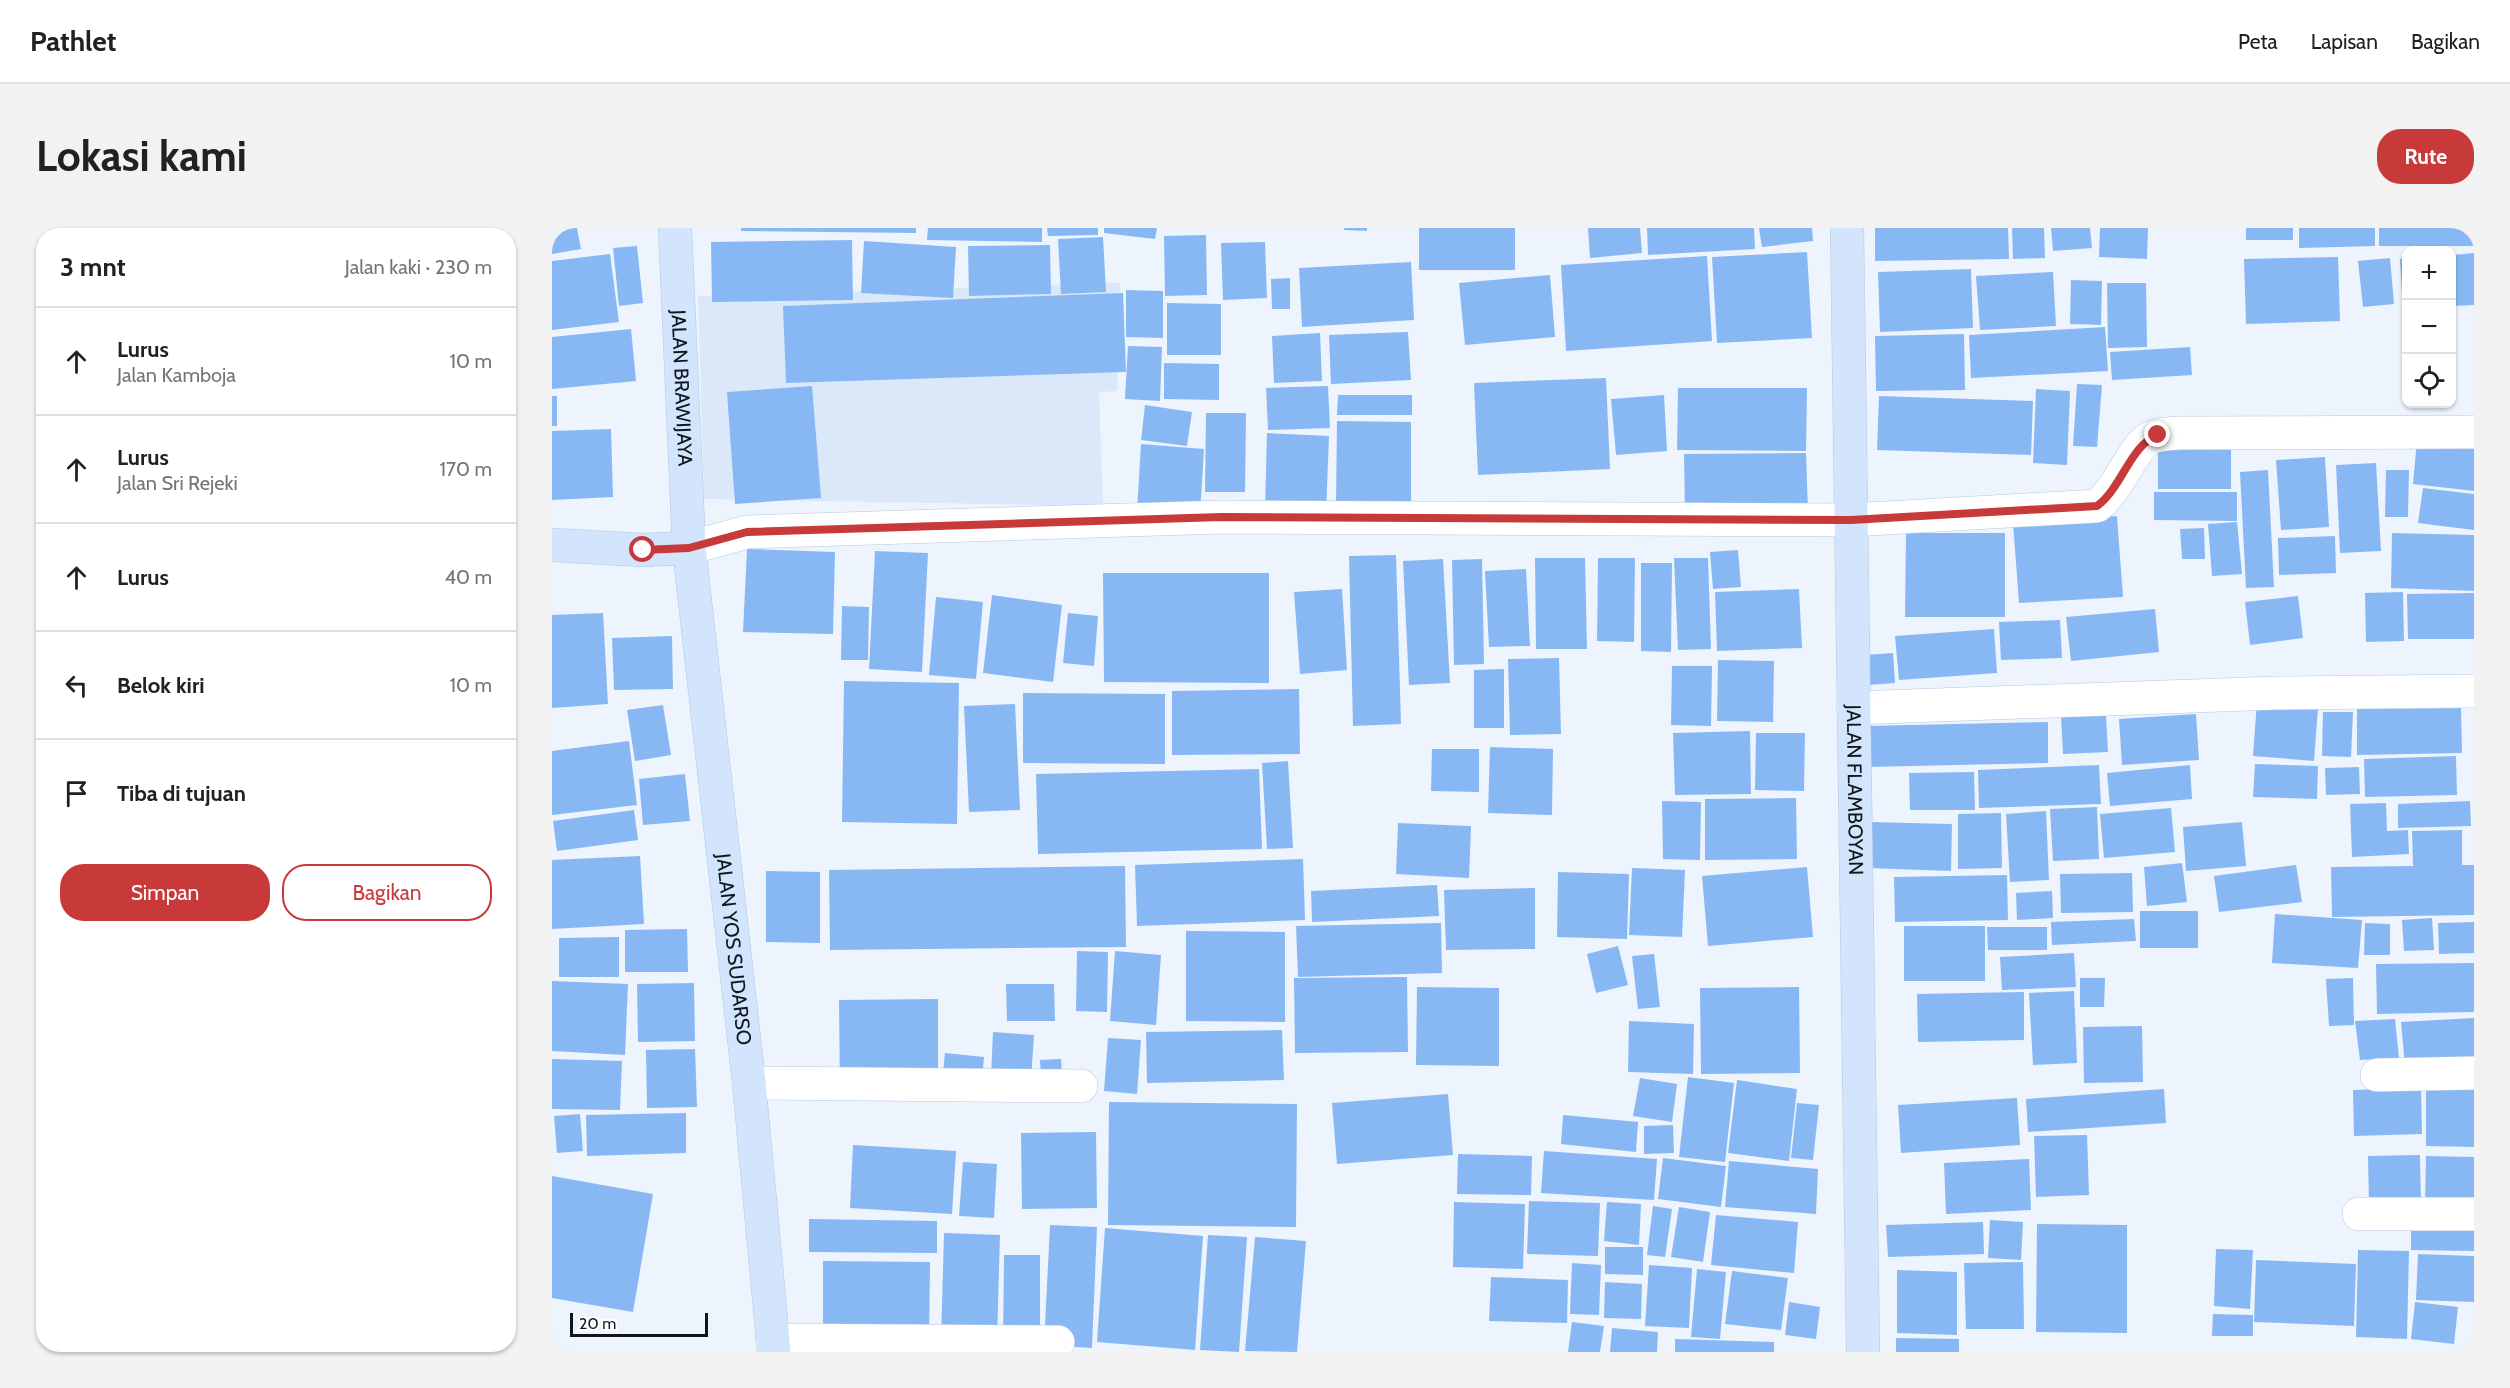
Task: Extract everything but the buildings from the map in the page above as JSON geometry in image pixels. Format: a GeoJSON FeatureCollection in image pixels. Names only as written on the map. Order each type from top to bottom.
{"type":"FeatureCollection","features":[{"type":"Feature","properties":{"kind":"street","name":"JALAN BRAWIJAYA"},"geometry":{"type":"LineString","coordinates":[[675,228],[689,548]]}},
{"type":"Feature","properties":{"kind":"street","name":"JALAN FLAMBOYAN"},"geometry":{"type":"LineString","coordinates":[[1847,228],[1863,1352]]}},
{"type":"Feature","properties":{"kind":"street"},"geometry":{"type":"LineString","coordinates":[[552,545],[643,550],[689,548],[747,532],[1221,517],[1851,520],[2097,506],[2114,490],[2141,445],[2158,435],[2178,433],[2474,432]]}},
{"type":"Feature","properties":{"kind":"street","name":"JALAN YOS SUDARSO"},"geometry":{"type":"LineString","coordinates":[[689,548],[749,1083],[773,1346]]}},
{"type":"Feature","properties":{"kind":"street"},"geometry":{"type":"LineString","coordinates":[[1853,708],[2265,693],[2474,691]]}},
{"type":"Feature","properties":{"kind":"street"},"geometry":{"type":"LineString","coordinates":[[2377,1075],[2474,1073]]}},
{"type":"Feature","properties":{"kind":"street"},"geometry":{"type":"LineString","coordinates":[[749,1083],[1081,1086]]}},
{"type":"Feature","properties":{"kind":"street"},"geometry":{"type":"LineString","coordinates":[[2359,1214],[2474,1214]]}},
{"type":"Feature","properties":{"kind":"street"},"geometry":{"type":"LineString","coordinates":[[773,1346],[1058,1342]]}},
{"type":"Feature","properties":{"kind":"shaded area"},"geometry":{"type":"Polygon","coordinates":[[[1120,283],[1117,391],[1099,392],[1103,506],[704,499],[698,296],[1120,283]]]}},
{"type":"Feature","properties":{"kind":"route"},"geometry":{"type":"LineString","coordinates":[[643,550],[689,548],[747,532],[1221,517],[1851,520],[2097,506],[2114,490],[2141,445],[2158,435]]}}]}
